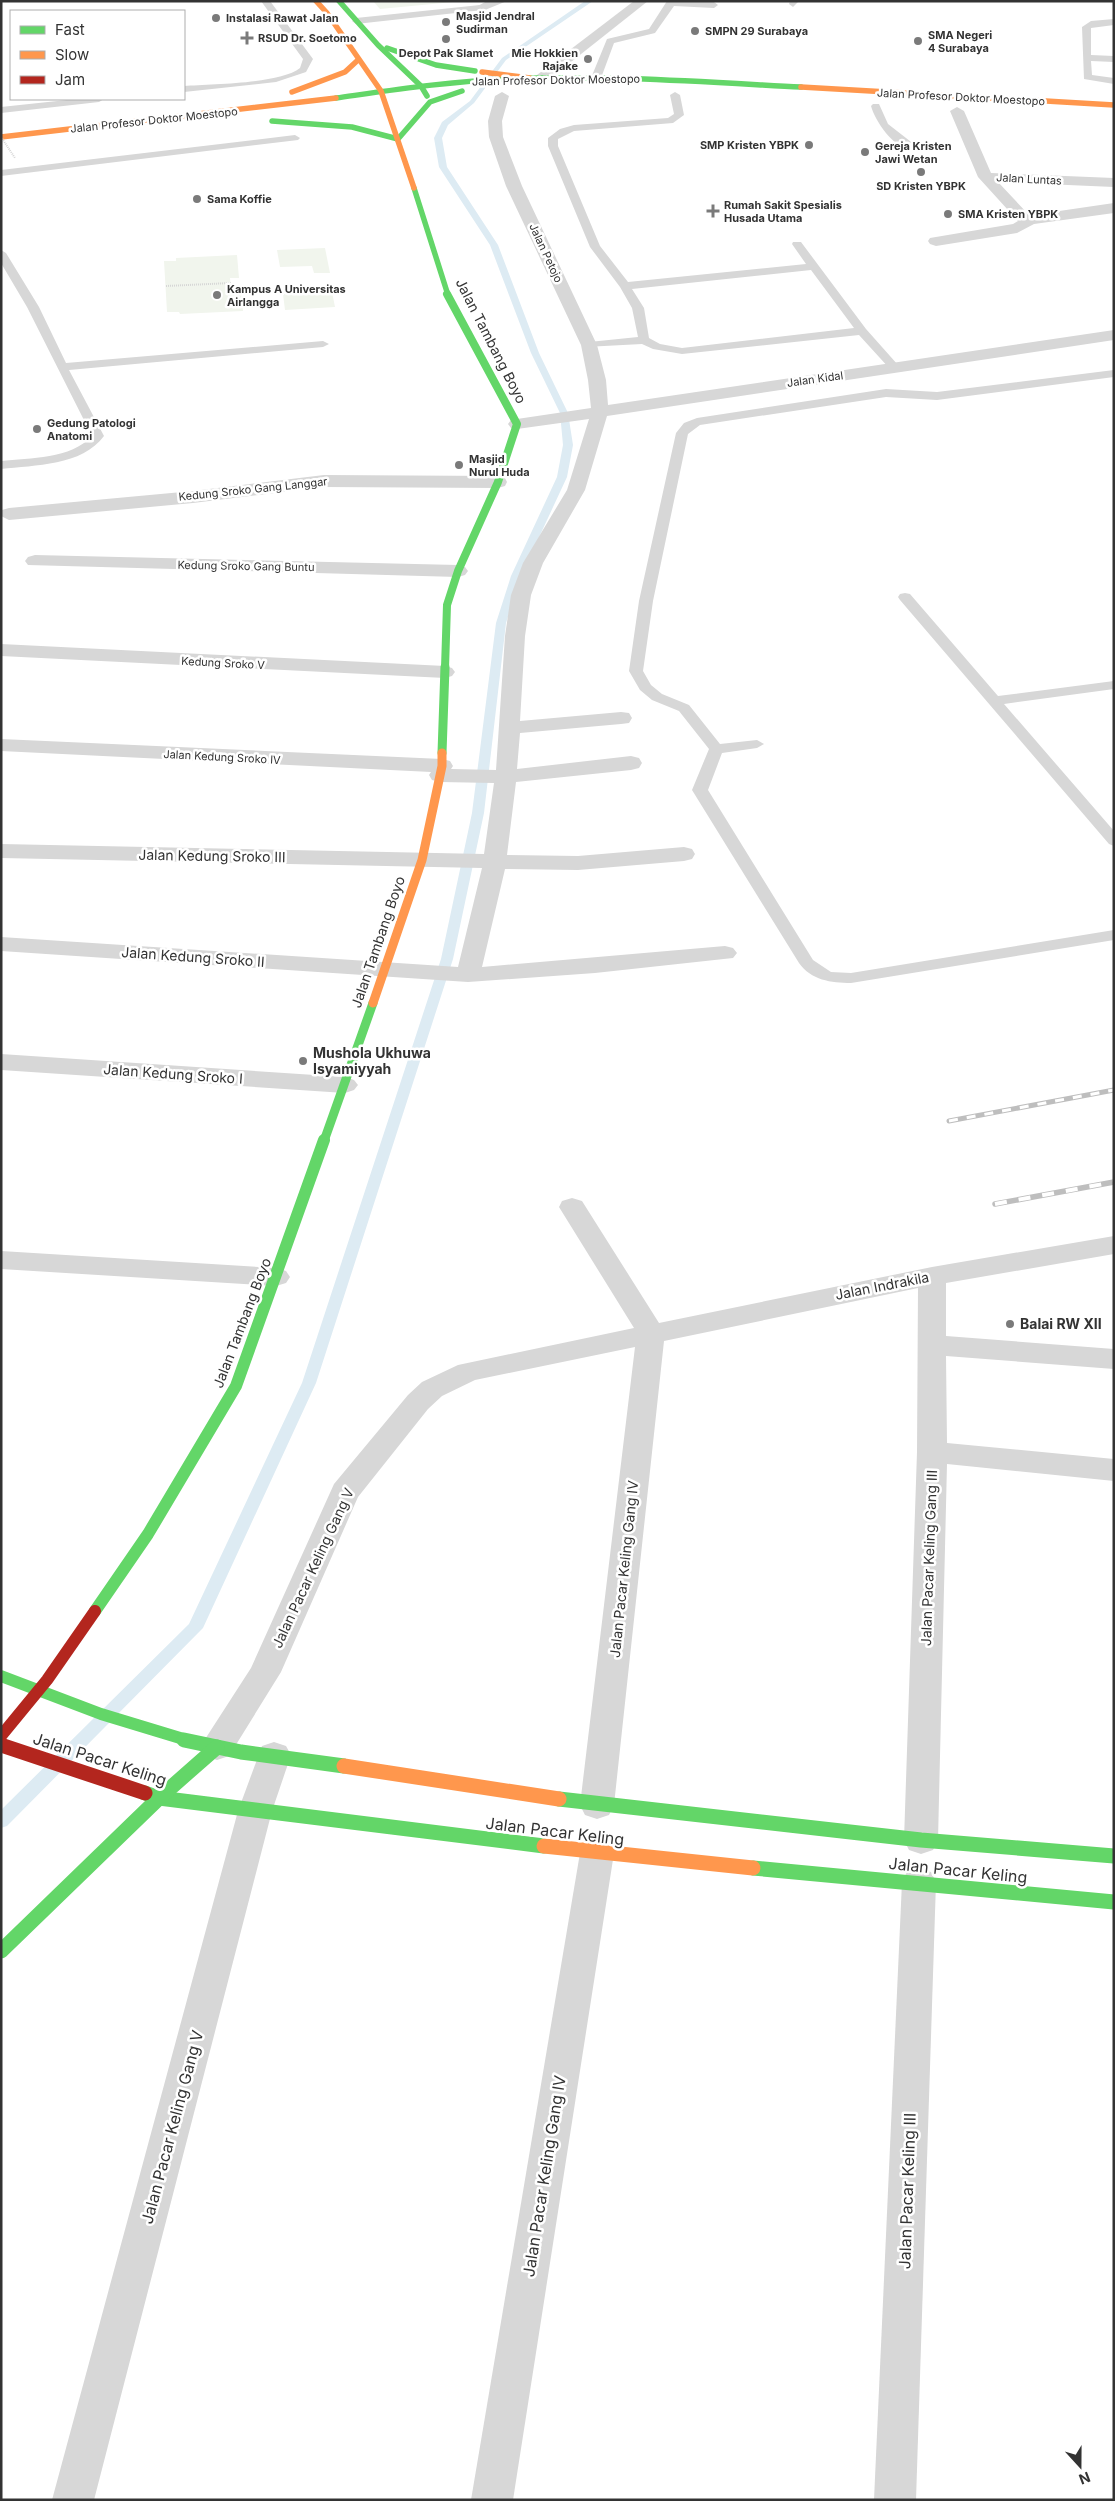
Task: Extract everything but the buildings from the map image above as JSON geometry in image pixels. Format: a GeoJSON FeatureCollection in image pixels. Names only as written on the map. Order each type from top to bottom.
{"type":"FeatureCollection","features":[{"type":"Feature","properties":{"kind":"main road","name":"Jalan Tambang Boyo"},"geometry":{"type":"LineString","coordinates":[[1,1736],[40,1690],[148,1534],[236,1386],[345,1085],[395,969],[432,860],[445,772],[447,605],[458,571],[498,482],[517,424],[446,292],[381,91],[327,13],[316,1]]}},
{"type":"Feature","properties":{"kind":"main road"},"geometry":{"type":"LineString","coordinates":[[330,114],[267,122],[344,125],[377,131],[398,139],[430,102],[421,86],[378,45],[339,1]]}},
{"type":"Feature","properties":{"kind":"main road"},"geometry":{"type":"LineString","coordinates":[[378,45],[436,65],[488,78],[536,78]]}},
{"type":"Feature","properties":{"kind":"main road"},"geometry":{"type":"LineString","coordinates":[[236,111],[345,72],[358,60]]}},
{"type":"Feature","properties":{"kind":"main road","name":"Jalan Profesor Doktor Moestopo"},"geometry":{"type":"LineString","coordinates":[[413,104],[462,97],[488,78]]}},
{"type":"Feature","properties":{"kind":"main road","name":"Jalan Profesor Doktor Moestopo"},"geometry":{"type":"LineString","coordinates":[[1,137],[236,111],[488,78],[657,79],[1114,105]]}},
{"type":"Feature","properties":{"kind":"main road","name":"Jalan Pacar Keling"},"geometry":{"type":"LineString","coordinates":[[1,1676],[151,1730],[249,1754],[274,1755],[597,1805],[921,1840],[1114,1856]]}},
{"type":"Feature","properties":{"kind":"main road","name":"Jalan Pacar Keling"},"geometry":{"type":"LineString","coordinates":[[1,1745],[18,1749],[159,1798],[597,1853],[919,1882],[1114,1902]]}},
{"type":"Feature","properties":{"kind":"main road"},"geometry":{"type":"LineString","coordinates":[[1,1952],[159,1798],[217,1747]]}},
{"type":"Feature","properties":{"kind":"street"},"geometry":{"type":"LineString","coordinates":[[480,8],[501,1]]}},
{"type":"Feature","properties":{"kind":"street"},"geometry":{"type":"LineString","coordinates":[[536,78],[642,1]]}},
{"type":"Feature","properties":{"kind":"street","name":"Jalan Petojo"},"geometry":{"type":"LineString","coordinates":[[502,96],[495,121],[499,145],[514,186],[589,345],[593,412]]}},
{"type":"Feature","properties":{"kind":"street","name":"Jalan Luntas"},"geometry":{"type":"LineString","coordinates":[[957,111],[985,177],[1114,183]]}},
{"type":"Feature","properties":{"kind":"street"},"geometry":{"type":"LineString","coordinates":[[985,177],[1023,217],[1030,220]]}},
{"type":"Feature","properties":{"kind":"street"},"geometry":{"type":"LineString","coordinates":[[936,241],[1018,228],[1030,220],[1114,208]]}},
{"type":"Feature","properties":{"kind":"street","name":"Jalan Kidal"},"geometry":{"type":"LineString","coordinates":[[517,424],[1114,335]]}},
{"type":"Feature","properties":{"kind":"street"},"geometry":{"type":"LineString","coordinates":[[461,974],[491,861],[499,777],[508,728],[521,595],[533,563],[576,490],[593,412]]}},
{"type":"Feature","properties":{"kind":"street","name":"Kedung Sroko Gang Langgar"},"geometry":{"type":"LineString","coordinates":[[9,514],[324,481],[498,482]]}},
{"type":"Feature","properties":{"kind":"street","name":"Kedung Sroko Gang Buntu"},"geometry":{"type":"LineString","coordinates":[[35,561],[458,571]]}},
{"type":"Feature","properties":{"kind":"street","name":"Kedung Sroko V"},"geometry":{"type":"LineString","coordinates":[[1,650],[310,667],[445,672]]}},
{"type":"Feature","properties":{"kind":"street"},"geometry":{"type":"LineString","coordinates":[[508,728],[621,718]]}},
{"type":"Feature","properties":{"kind":"street","name":"Jalan Kedung Sroko IV"},"geometry":{"type":"LineString","coordinates":[[1,745],[445,772],[499,777],[631,763]]}},
{"type":"Feature","properties":{"kind":"street","name":"Jalan Kedung Sroko III"},"geometry":{"type":"LineString","coordinates":[[1,851],[71,854],[578,863],[684,854]]}},
{"type":"Feature","properties":{"kind":"street","name":"Jalan Kedung Sroko II"},"geometry":{"type":"LineString","coordinates":[[1,944],[461,974],[595,966],[725,953]]}},
{"type":"Feature","properties":{"kind":"street","name":"Jalan Kedung Sroko I"},"geometry":{"type":"LineString","coordinates":[[1,1062],[345,1085]]}},
{"type":"Feature","properties":{"kind":"street"},"geometry":{"type":"LineString","coordinates":[[572,1207],[651,1333]]}},
{"type":"Feature","properties":{"kind":"street","name":"Jalan Indrakila"},"geometry":{"type":"LineString","coordinates":[[651,1333],[932,1276],[1114,1245]]}},
{"type":"Feature","properties":{"kind":"street"},"geometry":{"type":"LineString","coordinates":[[1,1260],[276,1277]]}},
{"type":"Feature","properties":{"kind":"street","name":"Jalan Pacar Keling Gang III"},"geometry":{"type":"LineString","coordinates":[[921,1840],[932,1452],[932,1276]]}},
{"type":"Feature","properties":{"kind":"street","name":"Jalan Pacar Keling Gang V"},"geometry":{"type":"LineString","coordinates":[[217,1747],[265,1672],[345,1492],[418,1402],[432,1389],[468,1372],[651,1333]]}},
{"type":"Feature","properties":{"kind":"street","name":"Jalan Pacar Keling Gang IV"},"geometry":{"type":"LineString","coordinates":[[597,1805],[651,1333]]}},
{"type":"Feature","properties":{"kind":"street"},"geometry":{"type":"LineString","coordinates":[[933,1345],[1114,1359]]}},
{"type":"Feature","properties":{"kind":"street"},"geometry":{"type":"LineString","coordinates":[[932,1452],[1114,1470]]}},
{"type":"Feature","properties":{"kind":"street","name":"Jalan Pacar Keling Gang V"},"geometry":{"type":"LineString","coordinates":[[73,2500],[255,1811],[274,1755]]}},
{"type":"Feature","properties":{"kind":"street","name":"Jalan Pacar Keling Gang IV"},"geometry":{"type":"LineString","coordinates":[[492,2500],[597,1853]]}},
{"type":"Feature","properties":{"kind":"street","name":"Jalan Pacar Keling III"},"geometry":{"type":"LineString","coordinates":[[895,2500],[919,1882]]}},
{"type":"Feature","properties":{"kind":"lane"},"geometry":{"type":"LineString","coordinates":[[185,89],[285,77],[301,71],[306,66],[308,59],[265,1]]}},
{"type":"Feature","properties":{"kind":"lane"},"geometry":{"type":"LineString","coordinates":[[596,78],[610,41],[652,31],[672,2],[714,5]]}},
{"type":"Feature","properties":{"kind":"lane"},"geometry":{"type":"LineString","coordinates":[[356,21],[480,8]]}},
{"type":"Feature","properties":{"kind":"lane"},"geometry":{"type":"LineString","coordinates":[[1114,22],[1091,24],[1086,27],[1087,77],[1114,81]]}},
{"type":"Feature","properties":{"kind":"lane"},"geometry":{"type":"LineString","coordinates":[[1086,58],[1114,59]]}},
{"type":"Feature","properties":{"kind":"lane"},"geometry":{"type":"LineString","coordinates":[[644,340],[638,308],[625,286],[595,247],[552,146],[553,138],[563,131],[574,128],[670,121],[680,115],[676,95]]}},
{"type":"Feature","properties":{"kind":"lane"},"geometry":{"type":"LineString","coordinates":[[1,110],[90,100]]}},
{"type":"Feature","properties":{"kind":"lane"},"geometry":{"type":"LineString","coordinates":[[876,106],[883,127],[911,147]]}},
{"type":"Feature","properties":{"kind":"lane"},"geometry":{"type":"LineString","coordinates":[[1,173],[295,138]]}},
{"type":"Feature","properties":{"kind":"lane"},"geometry":{"type":"LineString","coordinates":[[797,244],[862,331],[894,367]]}},
{"type":"Feature","properties":{"kind":"lane"},"geometry":{"type":"LineString","coordinates":[[1,253],[33,307],[84,414],[98,436],[84,450],[1,465]]}},
{"type":"Feature","properties":{"kind":"lane"},"geometry":{"type":"LineString","coordinates":[[625,286],[815,266]]}},
{"type":"Feature","properties":{"kind":"lane"},"geometry":{"type":"LineString","coordinates":[[589,345],[644,340],[657,347],[682,351],[862,331]]}},
{"type":"Feature","properties":{"kind":"lane"},"geometry":{"type":"LineString","coordinates":[[62,367],[323,344]]}},
{"type":"Feature","properties":{"kind":"lane"},"geometry":{"type":"LineString","coordinates":[[716,749],[684,708],[657,697],[645,687],[636,671],[654,564],[682,433],[688,426],[697,422],[886,393],[937,396],[1114,373]]}},
{"type":"Feature","properties":{"kind":"lane"},"geometry":{"type":"LineString","coordinates":[[905,597],[1114,841]]}},
{"type":"Feature","properties":{"kind":"lane"},"geometry":{"type":"LineString","coordinates":[[995,701],[1114,685]]}},
{"type":"Feature","properties":{"kind":"lane"},"geometry":{"type":"LineString","coordinates":[[716,749],[757,744]]}},
{"type":"Feature","properties":{"kind":"lane"},"geometry":{"type":"LineString","coordinates":[[716,749],[711,765],[701,780],[700,790],[807,963],[815,972],[834,978],[851,978],[1114,935]]}},
{"type":"Feature","properties":{"kind":"path"},"geometry":{"type":"LineString","coordinates":[[1,137],[15,158]]}},
{"type":"Feature","properties":{"kind":"path"},"geometry":{"type":"LineString","coordinates":[[166,286],[231,283]]}},
{"type":"Feature","properties":{"kind":"shaded area"},"geometry":{"type":"Polygon","coordinates":[[[373,1],[464,1],[380,9],[373,1]]]}},
{"type":"Feature","properties":{"kind":"shaded area"},"geometry":{"type":"Polygon","coordinates":[[[325,248],[330,273],[314,273],[312,266],[280,267],[277,250],[325,248]]]}},
{"type":"Feature","properties":{"kind":"shaded area"},"geometry":{"type":"Polygon","coordinates":[[[237,255],[239,278],[230,278],[231,288],[241,288],[243,311],[180,314],[179,312],[167,312],[164,261],[176,261],[176,258],[237,255]]]}},
{"type":"Feature","properties":{"kind":"shaded area"},"geometry":{"type":"Polygon","coordinates":[[[332,292],[335,307],[285,310],[283,294],[332,292]]]}},
{"type":"Feature","properties":{"kind":"waterway"},"geometry":{"type":"LineString","coordinates":[[1,1821],[195,1628],[309,1383],[447,959],[478,813],[501,623],[516,576],[562,477],[568,445],[564,413],[535,353],[494,245],[443,167],[438,138],[445,124],[472,102],[504,59],[590,1]]}},
{"type":"Feature","properties":{"kind":"railway"},"geometry":{"type":"LineString","coordinates":[[949,1121],[1114,1090]]}},
{"type":"Feature","properties":{"kind":"railway"},"geometry":{"type":"LineString","coordinates":[[995,1204],[1114,1182]]}},
{"type":"Feature","properties":{"kind":"traffic: fast"},"geometry":{"type":"LineString","coordinates":[[339,1],[378,45],[421,86],[427,96]]}},
{"type":"Feature","properties":{"kind":"traffic: fast"},"geometry":{"type":"LineString","coordinates":[[387,48],[436,65],[475,71]]}},
{"type":"Feature","properties":{"kind":"traffic: fast"},"geometry":{"type":"LineString","coordinates":[[336,98],[458,82],[532,78],[633,79],[801,87]]}},
{"type":"Feature","properties":{"kind":"traffic: fast"},"geometry":{"type":"LineString","coordinates":[[272,121],[352,127],[398,139],[430,102],[462,91]]}},
{"type":"Feature","properties":{"kind":"traffic: fast"},"geometry":{"type":"LineString","coordinates":[[414,188],[446,292],[517,424],[498,482],[458,571],[447,605],[442,753]]}},
{"type":"Feature","properties":{"kind":"traffic: fast"},"geometry":{"type":"LineString","coordinates":[[95,1611],[148,1534],[236,1386],[373,1003]]}},
{"type":"Feature","properties":{"kind":"traffic: fast"},"geometry":{"type":"LineString","coordinates":[[1,1676],[101,1714],[171,1737],[241,1752],[344,1766]]}},
{"type":"Feature","properties":{"kind":"traffic: fast"},"geometry":{"type":"LineString","coordinates":[[1,1951],[159,1798],[217,1747]]}},
{"type":"Feature","properties":{"kind":"traffic: fast"},"geometry":{"type":"LineString","coordinates":[[145,1793],[159,1798],[544,1846]]}},
{"type":"Feature","properties":{"kind":"traffic: fast"},"geometry":{"type":"LineString","coordinates":[[559,1799],[921,1840],[1114,1856]]}},
{"type":"Feature","properties":{"kind":"traffic: fast"},"geometry":{"type":"LineString","coordinates":[[753,1868],[1114,1902]]}},
{"type":"Feature","properties":{"kind":"traffic: slow"},"geometry":{"type":"LineString","coordinates":[[316,1],[327,13],[381,91],[414,188]]}},
{"type":"Feature","properties":{"kind":"traffic: slow"},"geometry":{"type":"LineString","coordinates":[[292,92],[345,72],[358,60]]}},
{"type":"Feature","properties":{"kind":"traffic: slow"},"geometry":{"type":"LineString","coordinates":[[482,72],[530,78]]}},
{"type":"Feature","properties":{"kind":"traffic: slow"},"geometry":{"type":"LineString","coordinates":[[801,87],[1114,105]]}},
{"type":"Feature","properties":{"kind":"traffic: slow"},"geometry":{"type":"LineString","coordinates":[[1,137],[336,98]]}},
{"type":"Feature","properties":{"kind":"traffic: slow"},"geometry":{"type":"LineString","coordinates":[[373,1003],[422,860],[442,766],[442,753]]}},
{"type":"Feature","properties":{"kind":"traffic: slow"},"geometry":{"type":"LineString","coordinates":[[344,1766],[559,1799]]}},
{"type":"Feature","properties":{"kind":"traffic: slow"},"geometry":{"type":"LineString","coordinates":[[544,1846],[753,1868]]}},
{"type":"Feature","properties":{"kind":"traffic: jam"},"geometry":{"type":"LineString","coordinates":[[1,1736],[47,1680],[95,1611]]}},
{"type":"Feature","properties":{"kind":"traffic: jam"},"geometry":{"type":"LineString","coordinates":[[1,1745],[145,1793]]}},
{"type":"Feature","properties":{"kind":"place","name":"Instalasi Rawat Jalan"},"geometry":{"type":"Point","coordinates":[216,18]}},
{"type":"Feature","properties":{"kind":"place","name":"Masjid Jendral Sudirman"},"geometry":{"type":"Point","coordinates":[446,22]}},
{"type":"Feature","properties":{"kind":"place","name":"SMPN 29 Surabaya"},"geometry":{"type":"Point","coordinates":[695,31]}},
{"type":"Feature","properties":{"kind":"place","name":"RSUD Dr. Soetomo"},"geometry":{"type":"Point","coordinates":[247,38]}},
{"type":"Feature","properties":{"kind":"place","name":"Depot Pak Slamet"},"geometry":{"type":"Point","coordinates":[446,39]}},
{"type":"Feature","properties":{"kind":"place","name":"SMA Negeri 4 Surabaya"},"geometry":{"type":"Point","coordinates":[918,41]}},
{"type":"Feature","properties":{"kind":"place","name":"Mie Hokkien Rajake"},"geometry":{"type":"Point","coordinates":[588,59]}},
{"type":"Feature","properties":{"kind":"place","name":"SMP Kristen YBPK"},"geometry":{"type":"Point","coordinates":[809,145]}},
{"type":"Feature","properties":{"kind":"place","name":"Gereja Kristen Jawi Wetan"},"geometry":{"type":"Point","coordinates":[865,152]}},
{"type":"Feature","properties":{"kind":"place","name":"SD Kristen YBPK"},"geometry":{"type":"Point","coordinates":[921,172]}},
{"type":"Feature","properties":{"kind":"place","name":"Sama Koffie"},"geometry":{"type":"Point","coordinates":[197,199]}},
{"type":"Feature","properties":{"kind":"place","name":"Rumah Sakit Spesialis Husada Utama"},"geometry":{"type":"Point","coordinates":[713,211]}},
{"type":"Feature","properties":{"kind":"place","name":"SMA Kristen YBPK"},"geometry":{"type":"Point","coordinates":[948,214]}},
{"type":"Feature","properties":{"kind":"place","name":"Kampus A Universitas Airlangga"},"geometry":{"type":"Point","coordinates":[217,295]}},
{"type":"Feature","properties":{"kind":"place","name":"Gedung Patologi Anatomi"},"geometry":{"type":"Point","coordinates":[37,429]}},
{"type":"Feature","properties":{"kind":"place","name":"Masjid Nurul Huda"},"geometry":{"type":"Point","coordinates":[459,465]}},
{"type":"Feature","properties":{"kind":"place","name":"Mushola Ukhuwa Isyamiyyah"},"geometry":{"type":"Point","coordinates":[303,1061]}},
{"type":"Feature","properties":{"kind":"place","name":"Balai RW XII"},"geometry":{"type":"Point","coordinates":[1010,1324]}}]}
